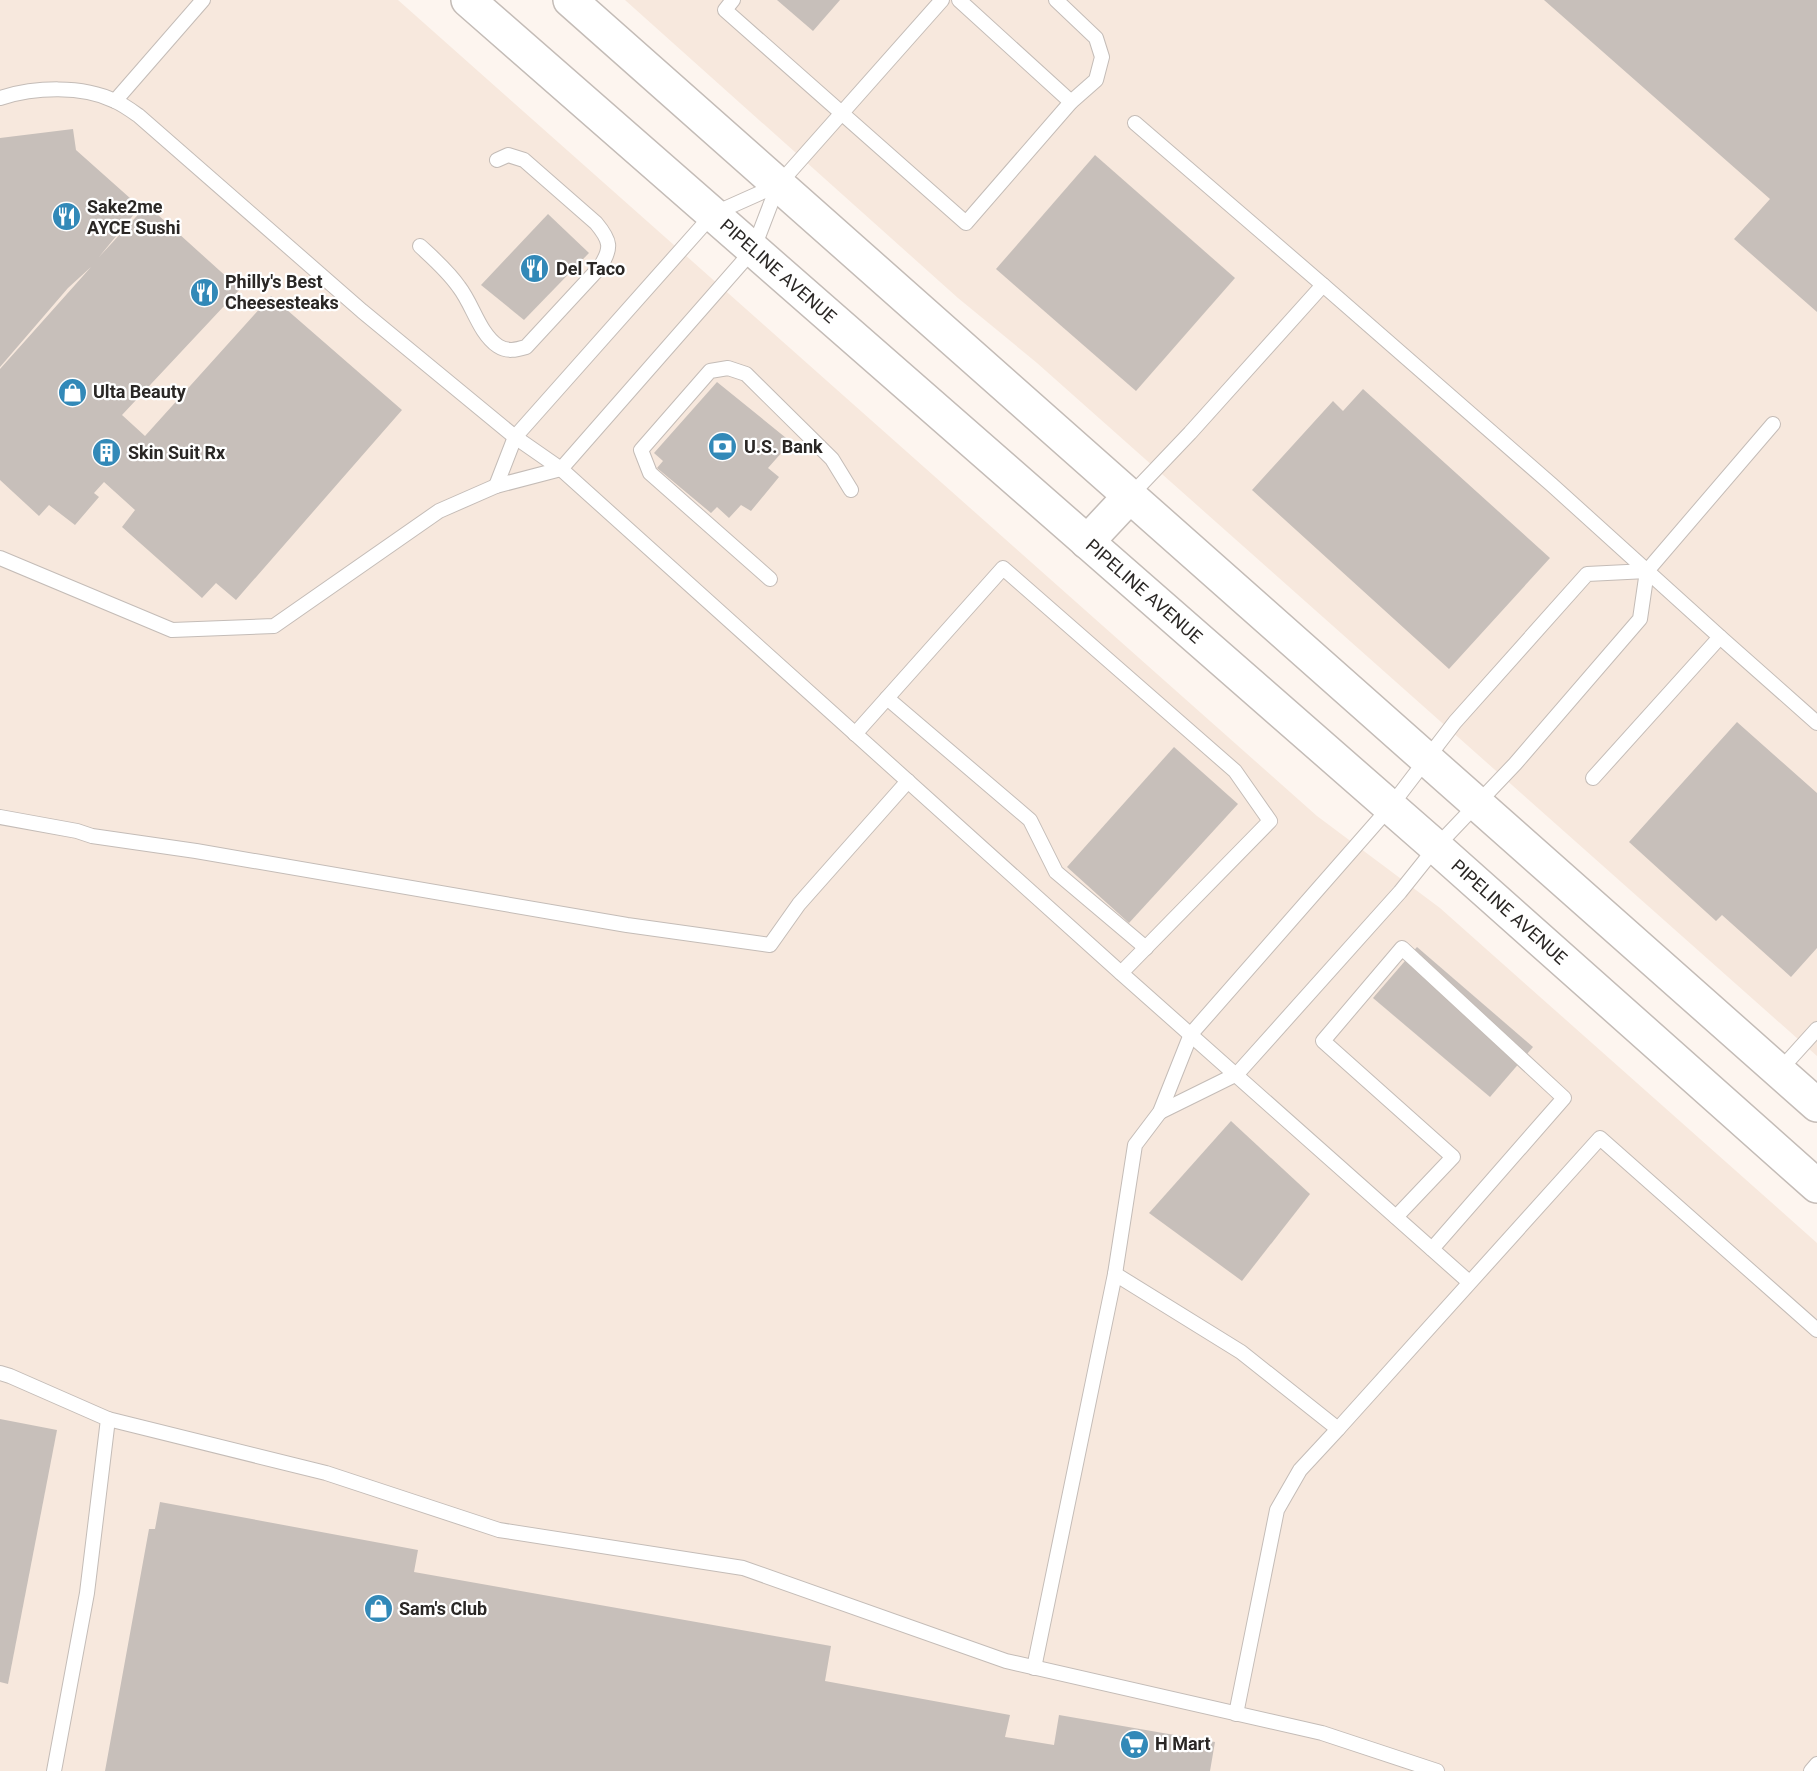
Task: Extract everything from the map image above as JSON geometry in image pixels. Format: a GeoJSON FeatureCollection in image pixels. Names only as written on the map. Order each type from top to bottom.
{"type":"FeatureCollection","features":[{"type":"Feature","properties":{"kind":"main road","name":"PIPELINE AVENUE"},"geometry":{"type":"LineString","coordinates":[[468,0],[1436,847],[1817,1186]]}},
{"type":"Feature","properties":{"kind":"main road"},"geometry":{"type":"LineString","coordinates":[[570,0],[1817,1105]]}},
{"type":"Feature","properties":{"kind":"main road"},"geometry":{"type":"LineString","coordinates":[[1087,542],[1130,496]]}},
{"type":"Feature","properties":{"kind":"lane"},"geometry":{"type":"LineString","coordinates":[[115,101],[204,0]]}},
{"type":"Feature","properties":{"kind":"lane"},"geometry":{"type":"LineString","coordinates":[[0,558],[172,630],[274,626],[439,511],[495,486],[561,469],[753,250],[778,185],[942,0]]}},
{"type":"Feature","properties":{"kind":"lane"},"geometry":{"type":"LineString","coordinates":[[959,0],[1071,102]]}},
{"type":"Feature","properties":{"kind":"lane"},"geometry":{"type":"LineString","coordinates":[[725,3],[966,223],[1071,102],[1096,80],[1102,57],[1096,38],[1056,0]]}},
{"type":"Feature","properties":{"kind":"lane"},"geometry":{"type":"LineString","coordinates":[[0,98],[33,91],[88,92],[115,101],[139,116],[362,310],[515,437],[561,469],[1121,973],[1469,1282]]}},
{"type":"Feature","properties":{"kind":"lane"},"geometry":{"type":"LineString","coordinates":[[1136,123],[1323,285],[1817,723]]}},
{"type":"Feature","properties":{"kind":"lane"},"geometry":{"type":"LineString","coordinates":[[420,246],[461,288],[487,334],[499,347],[512,351],[526,347],[600,267],[609,253],[606,236],[596,224],[524,160],[508,155],[497,160]]}},
{"type":"Feature","properties":{"kind":"lane"},"geometry":{"type":"LineString","coordinates":[[495,486],[515,437],[712,214],[778,185]]}},
{"type":"Feature","properties":{"kind":"lane"},"geometry":{"type":"LineString","coordinates":[[1130,496],[1323,285]]}},
{"type":"Feature","properties":{"kind":"lane"},"geometry":{"type":"LineString","coordinates":[[770,579],[650,473],[641,450],[710,371],[728,368],[746,374],[832,459],[851,490]]}},
{"type":"Feature","properties":{"kind":"lane"},"geometry":{"type":"LineString","coordinates":[[1160,1112],[1237,1074],[1400,892],[1436,847],[1515,764],[1640,619],[1647,571],[1773,424]]}},
{"type":"Feature","properties":{"kind":"lane"},"geometry":{"type":"LineString","coordinates":[[855,734],[1003,568],[1235,771],[1270,821],[1121,973]]}},
{"type":"Feature","properties":{"kind":"lane"},"geometry":{"type":"LineString","coordinates":[[1034,1668],[1115,1274],[1135,1145],[1160,1112],[1191,1034],[1390,807],[1455,722],[1587,574],[1647,571]]}},
{"type":"Feature","properties":{"kind":"lane"},"geometry":{"type":"LineString","coordinates":[[1593,778],[1720,637]]}},
{"type":"Feature","properties":{"kind":"lane"},"geometry":{"type":"LineString","coordinates":[[887,698],[1030,820],[1056,872],[1146,948]]}},
{"type":"Feature","properties":{"kind":"lane"},"geometry":{"type":"LineString","coordinates":[[0,817],[77,831],[92,836],[196,851],[627,925],[770,945],[799,904],[908,781]]}},
{"type":"Feature","properties":{"kind":"lane"},"geometry":{"type":"LineString","coordinates":[[1396,1217],[1453,1157],[1323,1041],[1402,948],[1564,1098],[1432,1249]]}},
{"type":"Feature","properties":{"kind":"lane"},"geometry":{"type":"LineString","coordinates":[[1779,1071],[1817,1029]]}},
{"type":"Feature","properties":{"kind":"lane"},"geometry":{"type":"LineString","coordinates":[[1236,1714],[1277,1510],[1300,1470],[1600,1138],[1817,1330]]}},
{"type":"Feature","properties":{"kind":"lane"},"geometry":{"type":"LineString","coordinates":[[1115,1274],[1241,1352],[1338,1429]]}},
{"type":"Feature","properties":{"kind":"lane"},"geometry":{"type":"LineString","coordinates":[[0,1373],[108,1419],[326,1473],[499,1530],[743,1568],[1006,1662],[1322,1733],[1437,1771]]}},
{"type":"Feature","properties":{"kind":"lane"},"geometry":{"type":"LineString","coordinates":[[54,1771],[87,1593],[108,1419]]}},
{"type":"Feature","properties":{"kind":"lane"},"geometry":{"type":"LineString","coordinates":[[1811,1771],[1817,1764]]}},
{"type":"Feature","properties":{"kind":"shaded area"},"geometry":{"type":"Polygon","coordinates":[[[0,0],[398,0],[1317,816],[1440,908],[1817,1243],[1817,1771],[0,1771],[0,0]]]}},
{"type":"Feature","properties":{"kind":"shaded area"},"geometry":{"type":"Polygon","coordinates":[[[625,0],[1817,0],[1817,1056],[1037,363],[958,298],[625,0]]]}},
{"type":"Feature","properties":{"kind":"building"},"geometry":{"type":"Polygon","coordinates":[[[777,0],[840,0],[813,31],[777,0]]]}},
{"type":"Feature","properties":{"kind":"building"},"geometry":{"type":"Polygon","coordinates":[[[1544,0],[1817,0],[1817,312],[1734,239],[1770,199],[1544,0]]]}},
{"type":"Feature","properties":{"kind":"building"},"geometry":{"type":"Polygon","coordinates":[[[73,129],[76,150],[140,207],[99,257],[147,205],[240,289],[122,415],[145,436],[271,296],[402,410],[236,600],[216,583],[202,598],[122,527],[135,510],[104,482],[94,493],[99,497],[75,525],[49,505],[39,516],[0,480],[0,369],[91,267],[68,288],[0,367],[0,138],[73,129]]]}},
{"type":"Feature","properties":{"kind":"building"},"geometry":{"type":"Polygon","coordinates":[[[1095,155],[1235,278],[1136,391],[996,269],[1095,155]]]}},
{"type":"Feature","properties":{"kind":"building","name":"Del Taco"},"geometry":{"type":"Polygon","coordinates":[[[548,214],[589,253],[524,320],[481,285],[548,214]]]}},
{"type":"Feature","properties":{"kind":"building","name":"U.S. Bank"},"geometry":{"type":"Polygon","coordinates":[[[717,382],[791,442],[768,468],[779,477],[751,511],[741,505],[729,518],[717,507],[711,513],[657,468],[663,461],[654,453],[717,382]]]}},
{"type":"Feature","properties":{"kind":"building"},"geometry":{"type":"Polygon","coordinates":[[[1363,389],[1550,558],[1449,669],[1252,490],[1333,401],[1343,411],[1363,389]]]}},
{"type":"Feature","properties":{"kind":"building"},"geometry":{"type":"Polygon","coordinates":[[[1737,722],[1817,793],[1817,948],[1791,977],[1722,915],[1716,921],[1629,842],[1737,722]]]}},
{"type":"Feature","properties":{"kind":"building"},"geometry":{"type":"Polygon","coordinates":[[[1174,747],[1238,804],[1129,923],[1067,867],[1174,747]]]}},
{"type":"Feature","properties":{"kind":"building"},"geometry":{"type":"Polygon","coordinates":[[[1417,947],[1533,1047],[1490,1097],[1373,998],[1417,947]]]}},
{"type":"Feature","properties":{"kind":"building"},"geometry":{"type":"Polygon","coordinates":[[[1231,1121],[1310,1194],[1242,1281],[1149,1213],[1231,1121]]]}},
{"type":"Feature","properties":{"kind":"building"},"geometry":{"type":"Polygon","coordinates":[[[0,1419],[57,1430],[8,1684],[0,1682],[0,1419]]]}},
{"type":"Feature","properties":{"kind":"building","name":"Sam's Club"},"geometry":{"type":"Polygon","coordinates":[[[160,1502],[418,1550],[414,1572],[831,1646],[825,1681],[1010,1715],[1005,1737],[1054,1745],[1059,1715],[1215,1742],[1210,1771],[105,1771],[149,1529],[155,1529],[160,1502]]]}},
{"type":"Feature","properties":{"kind":"place","name":"Sake2me AYCE Sushi"},"geometry":{"type":"Point","coordinates":[66,217]}},
{"type":"Feature","properties":{"kind":"place","name":"Del Taco"},"geometry":{"type":"Point","coordinates":[535,269]}},
{"type":"Feature","properties":{"kind":"place","name":"Philly's Best Cheesesteaks"},"geometry":{"type":"Point","coordinates":[204,292]}},
{"type":"Feature","properties":{"kind":"place","name":"Ulta Beauty"},"geometry":{"type":"Point","coordinates":[72,392]}},
{"type":"Feature","properties":{"kind":"place","name":"U.S. Bank"},"geometry":{"type":"Point","coordinates":[723,447]}},
{"type":"Feature","properties":{"kind":"place","name":"Skin Suit Rx"},"geometry":{"type":"Point","coordinates":[107,453]}},
{"type":"Feature","properties":{"kind":"place","name":"Sam's Club"},"geometry":{"type":"Point","coordinates":[378,1609]}},
{"type":"Feature","properties":{"kind":"place","name":"H Mart"},"geometry":{"type":"Point","coordinates":[1134,1744]}}]}
